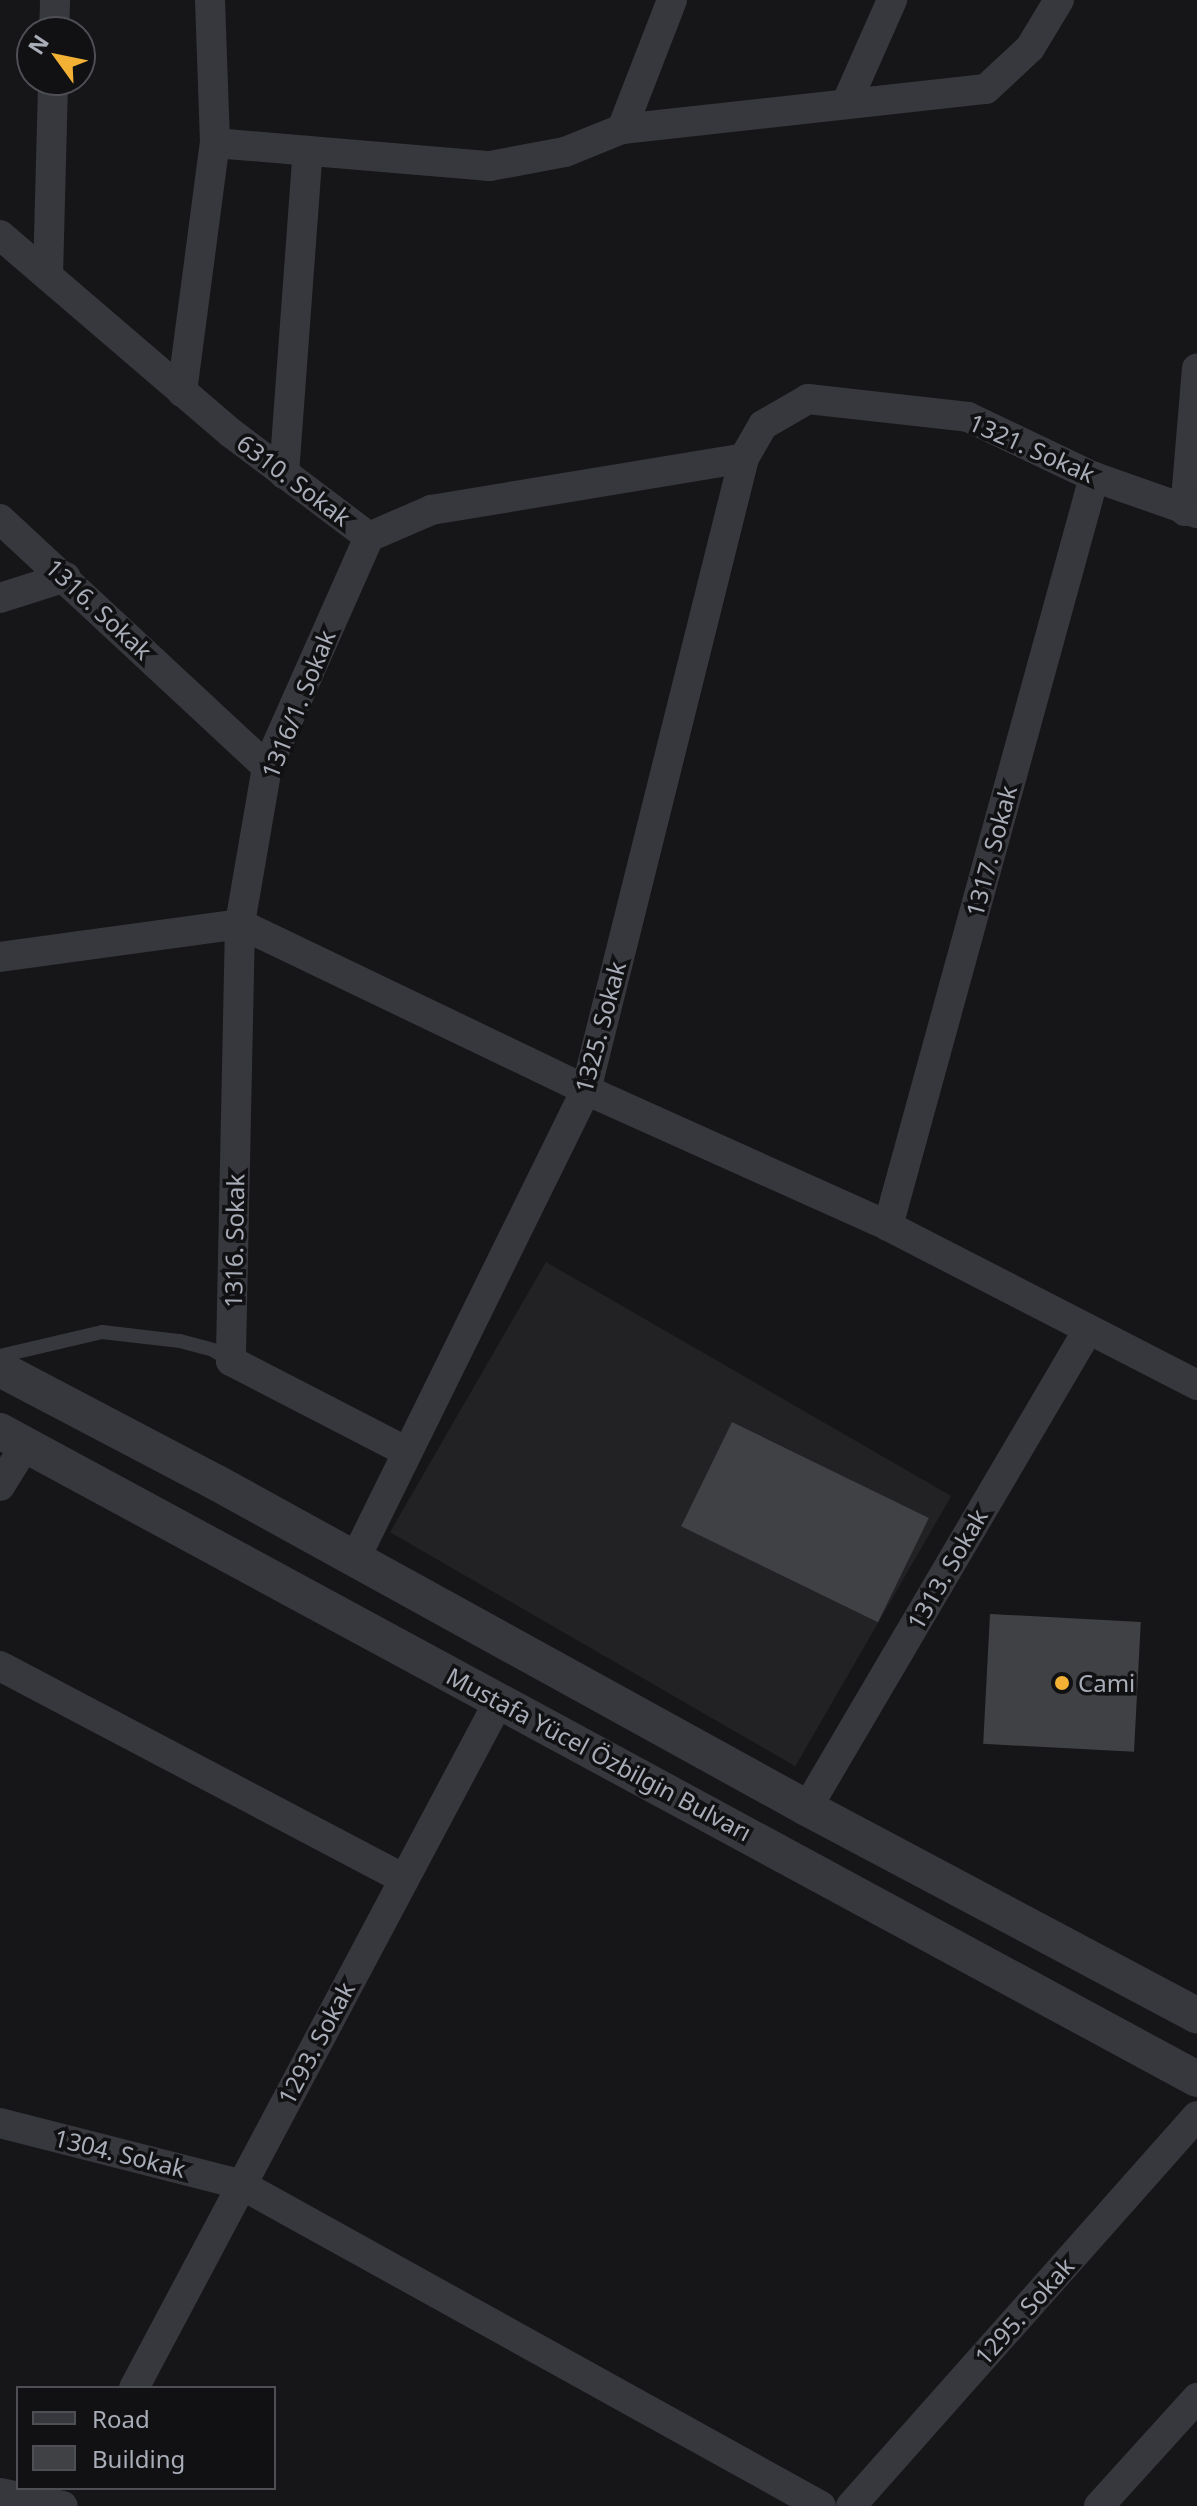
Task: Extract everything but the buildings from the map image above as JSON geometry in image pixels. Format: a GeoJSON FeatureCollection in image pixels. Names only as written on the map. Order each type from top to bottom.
{"type":"FeatureCollection","features":[{"type":"Feature","properties":{"kind":"street"},"geometry":{"type":"LineString","coordinates":[[182,392],[215,143],[210,0]]}},
{"type":"Feature","properties":{"kind":"street"},"geometry":{"type":"LineString","coordinates":[[622,129],[672,0]]}},
{"type":"Feature","properties":{"kind":"street"},"geometry":{"type":"LineString","coordinates":[[846,104],[892,0]]}},
{"type":"Feature","properties":{"kind":"street"},"geometry":{"type":"LineString","coordinates":[[215,143],[490,166],[565,152],[622,129],[986,89],[1030,48],[1059,0]]}},
{"type":"Feature","properties":{"kind":"street"},"geometry":{"type":"LineString","coordinates":[[48,276],[53,96]]}},
{"type":"Feature","properties":{"kind":"street"},"geometry":{"type":"LineString","coordinates":[[284,474],[308,151]]}},
{"type":"Feature","properties":{"kind":"street","name":"6310. Sokak"},"geometry":{"type":"LineString","coordinates":[[0,235],[182,392],[369,537],[431,510],[744,458]]}},
{"type":"Feature","properties":{"kind":"street"},"geometry":{"type":"LineString","coordinates":[[1191,512],[1197,369]]}},
{"type":"Feature","properties":{"kind":"street","name":"1321. Sokak"},"geometry":{"type":"LineString","coordinates":[[744,458],[763,425],[808,399],[968,417],[1094,477],[1191,512]]}},
{"type":"Feature","properties":{"kind":"street","name":"1325. Sokak"},"geometry":{"type":"LineString","coordinates":[[355,1559],[586,1090],[744,458]]}},
{"type":"Feature","properties":{"kind":"street","name":"1317. Sokak"},"geometry":{"type":"LineString","coordinates":[[888,1226],[1094,477]]}},
{"type":"Feature","properties":{"kind":"street","name":"1316. Sokak"},"geometry":{"type":"LineString","coordinates":[[0,519],[66,577],[267,767]]}},
{"type":"Feature","properties":{"kind":"street","name":"1316/1. Sokak"},"geometry":{"type":"LineString","coordinates":[[240,924],[267,767],[369,537]]}},
{"type":"Feature","properties":{"kind":"street"},"geometry":{"type":"LineString","coordinates":[[0,598],[66,577]]}},
{"type":"Feature","properties":{"kind":"street"},"geometry":{"type":"LineString","coordinates":[[0,957],[240,924],[586,1090],[888,1226],[1088,1330],[1195,1374]]}},
{"type":"Feature","properties":{"kind":"street","name":"1316. Sokak"},"geometry":{"type":"LineString","coordinates":[[231,1361],[240,924]]}},
{"type":"Feature","properties":{"kind":"street","name":"1313. Sokak"},"geometry":{"type":"LineString","coordinates":[[807,1808],[1088,1330]]}},
{"type":"Feature","properties":{"kind":"street"},"geometry":{"type":"LineString","coordinates":[[231,1361],[407,1452]]}},
{"type":"Feature","properties":{"kind":"street","name":"Mustafa Yücel Özbilgin Bulvarı"},"geometry":{"type":"LineString","coordinates":[[0,1369],[355,1559],[807,1808],[1197,2015]]}},
{"type":"Feature","properties":{"kind":"street"},"geometry":{"type":"LineString","coordinates":[[0,1486],[13,1438]]}},
{"type":"Feature","properties":{"kind":"street","name":"Mustafa Yücel Özbilgin Bulvarı"},"geometry":{"type":"LineString","coordinates":[[13,1438],[1197,2079]]}},
{"type":"Feature","properties":{"kind":"street"},"geometry":{"type":"LineString","coordinates":[[0,1666],[404,1879]]}},
{"type":"Feature","properties":{"kind":"street","name":"1293. Sokak"},"geometry":{"type":"LineString","coordinates":[[135,2386],[500,1699]]}},
{"type":"Feature","properties":{"kind":"street","name":"1295. Sokak"},"geometry":{"type":"LineString","coordinates":[[851,2506],[1197,2116]]}},
{"type":"Feature","properties":{"kind":"street","name":"1304. Sokak"},"geometry":{"type":"LineString","coordinates":[[0,2123],[240,2184],[821,2506]]}},
{"type":"Feature","properties":{"kind":"street"},"geometry":{"type":"LineString","coordinates":[[1099,2506],[1197,2398]]}},
{"type":"Feature","properties":{"kind":"street"},"geometry":{"type":"LineString","coordinates":[[0,2493],[63,2506]]}},
{"type":"Feature","properties":{"kind":"lane"},"geometry":{"type":"LineString","coordinates":[[0,1356],[102,1332],[180,1341],[213,1350],[231,1361]]}},
{"type":"Feature","properties":{"kind":"shaded area"},"geometry":{"type":"Polygon","coordinates":[[[546,1262],[951,1496],[795,1766],[390,1532],[546,1262]]]}},
{"type":"Feature","properties":{"kind":"place","name":"Cami"},"geometry":{"type":"Point","coordinates":[1062,1683]}}]}
